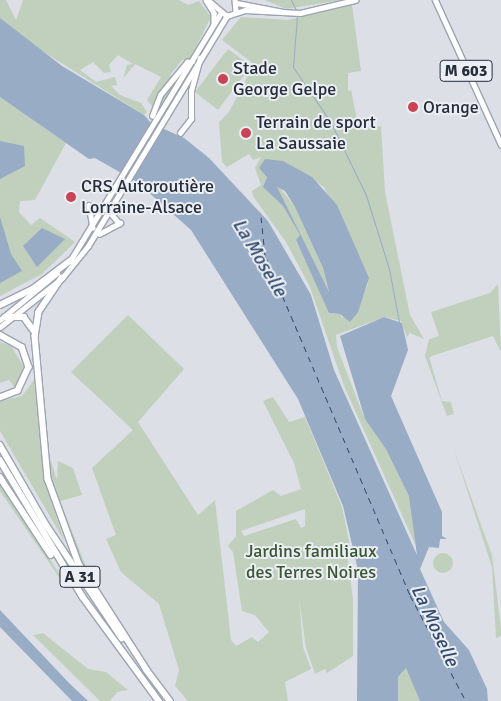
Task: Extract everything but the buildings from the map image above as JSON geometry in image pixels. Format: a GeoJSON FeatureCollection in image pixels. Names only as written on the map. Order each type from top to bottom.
{"type":"FeatureCollection","features":[{"type":"Feature","properties":{"kind":"highway"},"geometry":{"type":"LineString","coordinates":[[0,304],[33,289],[71,260]]}},
{"type":"Feature","properties":{"kind":"highway"},"geometry":{"type":"LineString","coordinates":[[62,278],[39,312],[35,336],[42,445],[60,519],[79,564],[147,670]]}},
{"type":"Feature","properties":{"kind":"highway"},"geometry":{"type":"LineString","coordinates":[[3,318],[17,316],[28,320],[35,336]]}},
{"type":"Feature","properties":{"kind":"highway"},"geometry":{"type":"LineString","coordinates":[[0,335],[22,347],[29,366],[18,391],[0,398]]}},
{"type":"Feature","properties":{"kind":"highway","name":"A 31"},"geometry":{"type":"LineString","coordinates":[[0,445],[74,568],[170,701]]}},
{"type":"Feature","properties":{"kind":"highway","name":"A 31"},"geometry":{"type":"LineString","coordinates":[[0,460],[63,567],[160,701]]}},
{"type":"Feature","properties":{"kind":"highway"},"geometry":{"type":"LineString","coordinates":[[0,477],[53,558],[63,567]]}},
{"type":"Feature","properties":{"kind":"main road"},"geometry":{"type":"LineString","coordinates":[[207,0],[218,6],[221,13],[227,16]]}},
{"type":"Feature","properties":{"kind":"main road"},"geometry":{"type":"LineString","coordinates":[[207,0],[214,13],[213,28]]}},
{"type":"Feature","properties":{"kind":"main road"},"geometry":{"type":"LineString","coordinates":[[218,6],[221,0]]}},
{"type":"Feature","properties":{"kind":"main road"},"geometry":{"type":"LineString","coordinates":[[88,246],[108,208],[172,101],[227,16],[236,12],[288,13],[353,0]]}},
{"type":"Feature","properties":{"kind":"main road","name":"M 603"},"geometry":{"type":"LineString","coordinates":[[435,0],[446,28],[501,145]]}},
{"type":"Feature","properties":{"kind":"main road"},"geometry":{"type":"LineString","coordinates":[[236,12],[236,2],[288,13]]}},
{"type":"Feature","properties":{"kind":"main road"},"geometry":{"type":"LineString","coordinates":[[172,101],[221,13]]}},
{"type":"Feature","properties":{"kind":"main road"},"geometry":{"type":"LineString","coordinates":[[180,133],[192,119],[191,91],[200,58]]}},
{"type":"Feature","properties":{"kind":"main road"},"geometry":{"type":"LineString","coordinates":[[152,116],[160,95],[188,62],[192,62]]}},
{"type":"Feature","properties":{"kind":"main road"},"geometry":{"type":"LineString","coordinates":[[93,229],[89,205],[108,208]]}},
{"type":"Feature","properties":{"kind":"main road"},"geometry":{"type":"LineString","coordinates":[[3,318],[71,260],[108,208]]}},
{"type":"Feature","properties":{"kind":"main road"},"geometry":{"type":"LineString","coordinates":[[0,327],[17,316],[62,278],[104,228],[120,223],[112,219],[108,208]]}},
{"type":"Feature","properties":{"kind":"green space"},"geometry":{"type":"Polygon","coordinates":[[[0,0],[6,0],[16,20],[23,0],[179,0],[188,5],[199,1],[211,17],[191,57],[186,61],[183,59],[170,75],[176,83],[158,114],[147,100],[161,77],[135,64],[123,79],[127,65],[133,64],[118,55],[109,65],[111,72],[104,73],[93,62],[80,70],[96,82],[115,77],[117,85],[111,86],[120,95],[141,103],[147,112],[144,115],[36,47],[0,18],[0,0]]]}},
{"type":"Feature","properties":{"kind":"green space"},"geometry":{"type":"Polygon","coordinates":[[[265,0],[341,0],[286,9],[265,0]]]}},
{"type":"Feature","properties":{"kind":"green space"},"geometry":{"type":"Polygon","coordinates":[[[352,5],[361,71],[348,73],[348,91],[351,90],[359,130],[381,126],[385,192],[410,315],[424,339],[410,333],[407,337],[401,321],[384,317],[336,335],[337,347],[364,417],[386,440],[412,485],[416,546],[344,386],[310,287],[286,242],[253,196],[252,191],[261,185],[255,168],[261,157],[253,160],[249,154],[227,167],[222,162],[219,122],[229,112],[254,64],[222,40],[241,17],[288,20],[352,5]],[[300,171],[267,177],[264,187],[283,206],[300,235],[296,241],[333,314],[340,314],[342,318],[361,298],[368,284],[324,187],[300,171]]]}},
{"type":"Feature","properties":{"kind":"green space","name":"Stade George Gelpe"},"geometry":{"type":"Polygon","coordinates":[[[228,49],[251,66],[218,110],[195,92],[228,49]]]}},
{"type":"Feature","properties":{"kind":"green space"},"geometry":{"type":"Polygon","coordinates":[[[0,97],[66,143],[35,200],[20,201],[19,212],[31,225],[40,218],[75,242],[42,274],[0,296],[0,97]]]}},
{"type":"Feature","properties":{"kind":"green space"},"geometry":{"type":"Polygon","coordinates":[[[279,187],[295,207],[323,268],[329,293],[277,190],[279,187]]]}},
{"type":"Feature","properties":{"kind":"green space"},"geometry":{"type":"Polygon","coordinates":[[[498,284],[501,352],[493,336],[429,357],[442,401],[451,402],[454,414],[447,416],[425,356],[429,339],[439,336],[431,312],[490,293],[498,284]]]}},
{"type":"Feature","properties":{"kind":"green space","name":"Jardins familiaux des Terres Noires"},"geometry":{"type":"Polygon","coordinates":[[[128,315],[184,369],[138,422],[198,515],[215,500],[231,640],[236,646],[252,637],[258,642],[269,632],[255,615],[242,611],[233,552],[228,546],[236,536],[236,511],[273,490],[281,496],[301,489],[294,463],[263,401],[273,397],[289,422],[305,417],[342,507],[350,546],[341,543],[347,553],[353,600],[353,656],[327,673],[325,669],[315,674],[306,648],[299,598],[303,647],[311,669],[285,682],[288,701],[188,701],[175,686],[179,670],[159,604],[121,572],[106,539],[116,535],[92,468],[133,430],[71,372],[128,315]],[[305,509],[241,531],[244,536],[296,519],[301,528],[305,526],[305,509]]]}},
{"type":"Feature","properties":{"kind":"green space"},"geometry":{"type":"Polygon","coordinates":[[[0,342],[11,346],[23,365],[24,374],[15,388],[9,380],[0,383],[0,342]]]}},
{"type":"Feature","properties":{"kind":"green space"},"geometry":{"type":"Polygon","coordinates":[[[34,380],[44,480],[65,542],[0,431],[0,401],[22,396],[34,380]]]}},
{"type":"Feature","properties":{"kind":"green space"},"geometry":{"type":"Polygon","coordinates":[[[454,450],[492,555],[501,629],[501,636],[496,638],[492,567],[454,450]]]}},
{"type":"Feature","properties":{"kind":"green space"},"geometry":{"type":"Polygon","coordinates":[[[48,452],[57,480],[58,461],[73,468],[82,495],[60,501],[91,579],[80,560],[50,478],[48,452]]]}},
{"type":"Feature","properties":{"kind":"green space"},"geometry":{"type":"Polygon","coordinates":[[[0,484],[65,582],[63,583],[0,491],[0,484]]]}},
{"type":"Feature","properties":{"kind":"green space"},"geometry":{"type":"Polygon","coordinates":[[[443,553],[450,556],[453,563],[450,570],[443,573],[436,570],[433,563],[436,556],[443,553]]]}},
{"type":"Feature","properties":{"kind":"green space"},"geometry":{"type":"Polygon","coordinates":[[[43,633],[88,669],[106,672],[128,690],[117,692],[110,701],[100,701],[33,635],[43,633]]]}},
{"type":"Feature","properties":{"kind":"green space"},"geometry":{"type":"Polygon","coordinates":[[[406,668],[420,701],[398,701],[398,677],[406,668]]]}},
{"type":"Feature","properties":{"kind":"water","name":"La Moselle"},"geometry":{"type":"Polygon","coordinates":[[[0,18],[62,66],[144,115],[151,123],[184,138],[209,158],[268,221],[311,295],[334,370],[417,555],[409,496],[386,449],[365,419],[340,336],[384,317],[402,323],[408,350],[391,396],[442,512],[442,536],[447,539],[440,539],[439,548],[429,547],[420,569],[444,622],[469,650],[487,689],[488,701],[420,701],[406,668],[398,677],[398,701],[357,701],[358,570],[343,506],[298,399],[191,230],[137,182],[95,158],[89,159],[0,97],[0,18]]]}},
{"type":"Feature","properties":{"kind":"water"},"geometry":{"type":"Polygon","coordinates":[[[0,141],[24,146],[25,166],[0,179],[0,141]]]}},
{"type":"Feature","properties":{"kind":"water"},"geometry":{"type":"Polygon","coordinates":[[[265,159],[283,161],[312,177],[337,205],[369,278],[358,312],[350,322],[340,314],[329,313],[296,240],[300,235],[283,206],[263,187],[267,177],[259,168],[265,159]],[[277,187],[329,292],[323,268],[295,207],[285,191],[277,187]]]}},
{"type":"Feature","properties":{"kind":"water"},"geometry":{"type":"Polygon","coordinates":[[[0,217],[11,254],[22,271],[0,283],[0,217]]]}},
{"type":"Feature","properties":{"kind":"water"},"geometry":{"type":"Polygon","coordinates":[[[42,228],[65,239],[37,267],[23,246],[42,228]]]}},
{"type":"Feature","properties":{"kind":"water"},"geometry":{"type":"Polygon","coordinates":[[[0,610],[88,701],[72,701],[0,627],[0,610]]]}},
{"type":"Feature","properties":{"kind":"waterway"},"geometry":{"type":"LineString","coordinates":[[291,0],[297,12]]}},
{"type":"Feature","properties":{"kind":"waterway"},"geometry":{"type":"LineString","coordinates":[[297,16],[293,67],[330,121],[366,195],[389,269],[399,322]]}},
{"type":"Feature","properties":{"kind":"ferry route"},"geometry":{"type":"LineString","coordinates":[[261,217],[265,255],[410,595],[466,701]]}},
{"type":"Feature","properties":{"kind":"place","name":"Stade George Gelpe"},"geometry":{"type":"Point","coordinates":[223,79]}},
{"type":"Feature","properties":{"kind":"place","name":"Orange"},"geometry":{"type":"Point","coordinates":[413,107]}},
{"type":"Feature","properties":{"kind":"place","name":"Terrain de sport La Saussaie"},"geometry":{"type":"Point","coordinates":[246,133]}},
{"type":"Feature","properties":{"kind":"place","name":"CRS Autoroutière Lorraine-Alsace"},"geometry":{"type":"Point","coordinates":[71,197]}}]}
